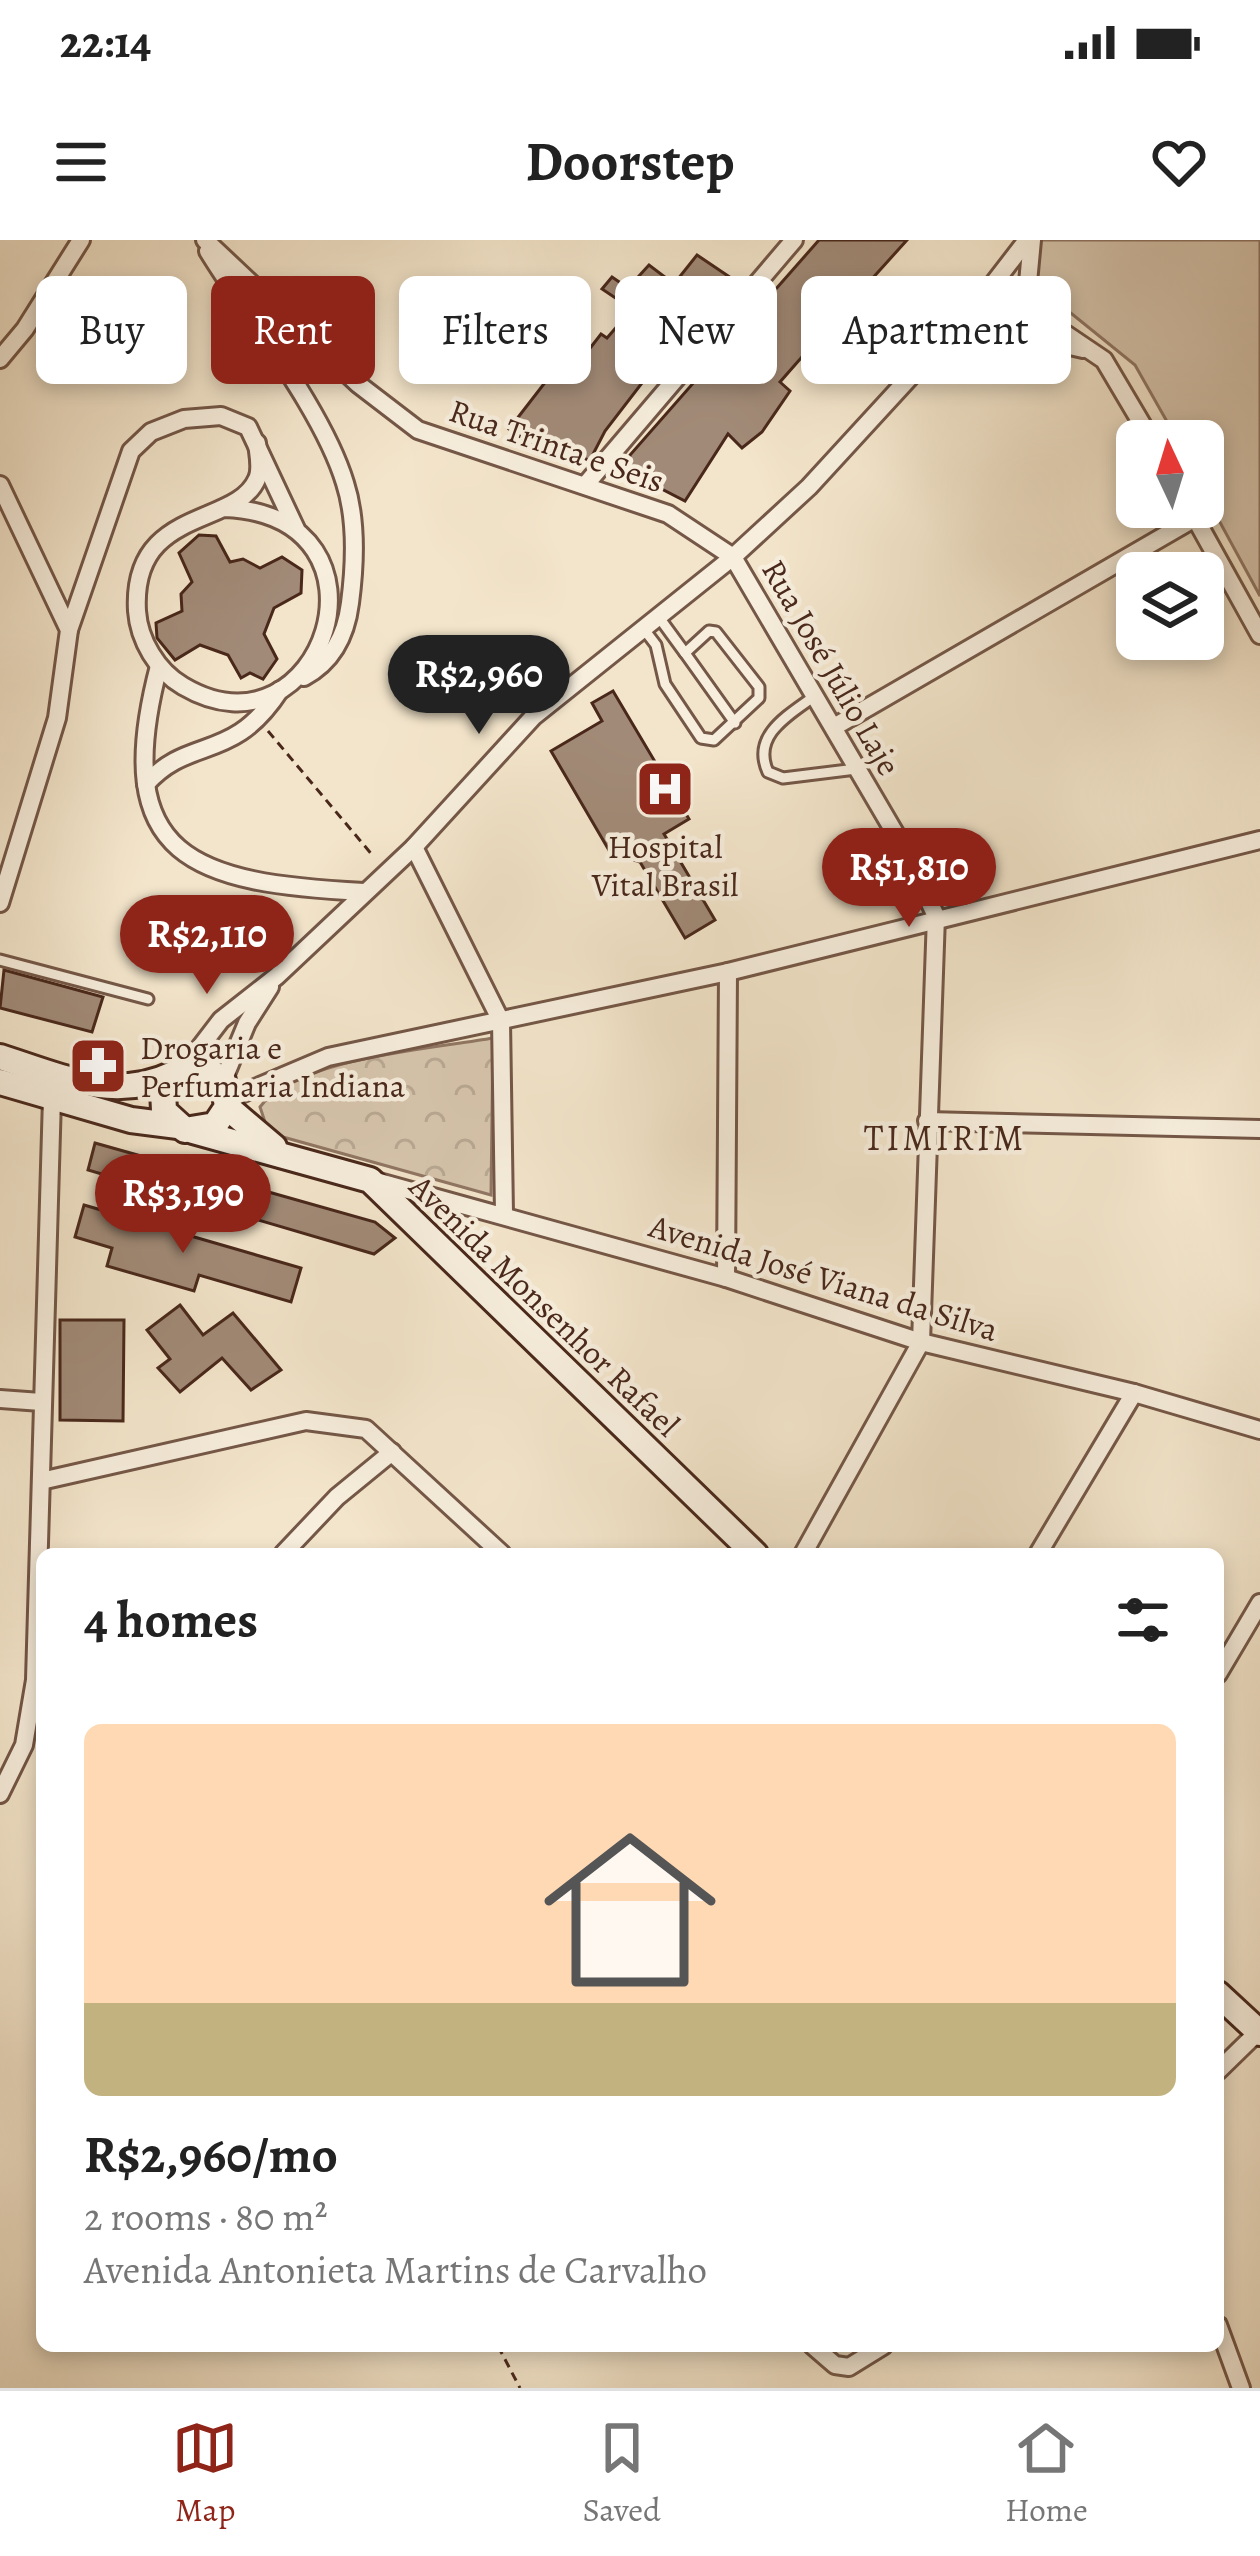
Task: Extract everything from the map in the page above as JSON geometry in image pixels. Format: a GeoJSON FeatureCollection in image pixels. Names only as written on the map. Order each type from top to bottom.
{"type":"FeatureCollection","features":[{"type":"Feature","properties":{"kind":"main road"},"geometry":{"type":"LineString","coordinates":[[0,1057],[101,1088],[145,1087],[180,1070],[206,1067],[226,1096],[285,1154]]}},
{"type":"Feature","properties":{"kind":"main road"},"geometry":{"type":"LineString","coordinates":[[180,1070],[162,1100],[186,1129],[214,1125],[226,1096]]}},
{"type":"Feature","properties":{"kind":"main road","name":"Avenida Monsenhor Rafael"},"geometry":{"type":"LineString","coordinates":[[0,1082],[370,1180],[749,1548]]}},
{"type":"Feature","properties":{"kind":"main road"},"geometry":{"type":"LineString","coordinates":[[1224,1999],[1260,2032]]}},
{"type":"Feature","properties":{"kind":"street"},"geometry":{"type":"LineString","coordinates":[[0,359],[26,329],[81,240]]}},
{"type":"Feature","properties":{"kind":"street"},"geometry":{"type":"LineString","coordinates":[[203,240],[323,432],[346,484],[356,563],[348,622],[326,666],[284,688],[229,701],[178,684],[159,666],[144,640],[137,611],[140,582],[151,554],[184,524],[226,508],[260,475],[257,443]]}},
{"type":"Feature","properties":{"kind":"street","name":"Rua Trinta e Seis"},"geometry":{"type":"LineString","coordinates":[[203,240],[358,384],[418,430],[668,514],[733,557]]}},
{"type":"Feature","properties":{"kind":"street"},"geometry":{"type":"LineString","coordinates":[[587,483],[794,240]]}},
{"type":"Feature","properties":{"kind":"street"},"geometry":{"type":"LineString","coordinates":[[1000,276],[1030,240]]}},
{"type":"Feature","properties":{"kind":"street"},"geometry":{"type":"LineString","coordinates":[[1028,276],[1030,240]]}},
{"type":"Feature","properties":{"kind":"street"},"geometry":{"type":"LineString","coordinates":[[1071,336],[1096,352],[1115,375],[1140,420]]}},
{"type":"Feature","properties":{"kind":"street"},"geometry":{"type":"LineString","coordinates":[[1071,347],[1096,352]]}},
{"type":"Feature","properties":{"kind":"street"},"geometry":{"type":"LineString","coordinates":[[180,1070],[220,1020],[277,976],[414,847],[533,717],[733,557],[808,487],[904,384]]}},
{"type":"Feature","properties":{"kind":"street"},"geometry":{"type":"LineString","coordinates":[[0,903],[57,718],[70,630],[131,452],[151,432],[184,419],[221,416],[248,427],[296,530]]}},
{"type":"Feature","properties":{"kind":"street"},"geometry":{"type":"LineString","coordinates":[[0,485],[70,630]]}},
{"type":"Feature","properties":{"kind":"street"},"geometry":{"type":"LineString","coordinates":[[146,784],[177,760],[237,740],[260,722],[284,688],[310,666],[325,640],[332,610],[328,580],[316,552],[296,530],[274,517],[226,508]]}},
{"type":"Feature","properties":{"kind":"street"},"geometry":{"type":"LineString","coordinates":[[834,727],[1165,528]]}},
{"type":"Feature","properties":{"kind":"street"},"geometry":{"type":"LineString","coordinates":[[1201,528],[1260,635]]}},
{"type":"Feature","properties":{"kind":"street","name":"Rua José Júlio Laje"},"geometry":{"type":"LineString","coordinates":[[733,557],[902,845],[936,916],[921,1342],[805,1548]]}},
{"type":"Feature","properties":{"kind":"street"},"geometry":{"type":"LineString","coordinates":[[159,666],[142,752],[146,784],[163,832],[212,870],[246,883],[364,892]]}},
{"type":"Feature","properties":{"kind":"street"},"geometry":{"type":"LineString","coordinates":[[226,1096],[328,1057],[728,972],[936,916],[1260,840]]}},
{"type":"Feature","properties":{"kind":"street"},"geometry":{"type":"LineString","coordinates":[[414,847],[501,1021],[504,1214]]}},
{"type":"Feature","properties":{"kind":"street"},"geometry":{"type":"LineString","coordinates":[[726,1278],[728,972]]}},
{"type":"Feature","properties":{"kind":"street"},"geometry":{"type":"LineString","coordinates":[[226,1096],[247,1023],[277,976]]}},
{"type":"Feature","properties":{"kind":"street"},"geometry":{"type":"LineString","coordinates":[[39,1548],[52,1098]]}},
{"type":"Feature","properties":{"kind":"street"},"geometry":{"type":"LineString","coordinates":[[927,1121],[1260,1129]]}},
{"type":"Feature","properties":{"kind":"street","name":"Avenida José Viana da Silva"},"geometry":{"type":"LineString","coordinates":[[370,1180],[726,1278],[921,1342],[1134,1393],[1260,1430]]}},
{"type":"Feature","properties":{"kind":"street"},"geometry":{"type":"LineString","coordinates":[[1042,1548],[1134,1393]]}},
{"type":"Feature","properties":{"kind":"street"},"geometry":{"type":"LineString","coordinates":[[0,1399],[41,1402]]}},
{"type":"Feature","properties":{"kind":"street"},"geometry":{"type":"LineString","coordinates":[[41,1481],[306,1420],[366,1429],[496,1548]]}},
{"type":"Feature","properties":{"kind":"street"},"geometry":{"type":"LineString","coordinates":[[289,1548],[337,1497],[392,1452]]}},
{"type":"Feature","properties":{"kind":"street"},"geometry":{"type":"LineString","coordinates":[[1224,1664],[1260,1603]]}},
{"type":"Feature","properties":{"kind":"street"},"geometry":{"type":"LineString","coordinates":[[0,1793],[24,1745],[36,1647]]}},
{"type":"Feature","properties":{"kind":"street"},"geometry":{"type":"LineString","coordinates":[[1224,2065],[1260,2032]]}},
{"type":"Feature","properties":{"kind":"street"},"geometry":{"type":"LineString","coordinates":[[1224,2341],[1241,2388]]}},
{"type":"Feature","properties":{"kind":"street"},"geometry":{"type":"LineString","coordinates":[[819,2352],[835,2365],[864,2361],[875,2352]]}},
{"type":"Feature","properties":{"kind":"lane"},"geometry":{"type":"LineString","coordinates":[[658,616],[735,723]]}},
{"type":"Feature","properties":{"kind":"lane"},"geometry":{"type":"LineString","coordinates":[[643,628],[656,645],[664,684],[700,738],[714,740],[759,698],[759,687],[716,632],[709,631],[685,653]]}},
{"type":"Feature","properties":{"kind":"lane"},"geometry":{"type":"LineString","coordinates":[[816,695],[764,741],[761,757],[768,772],[783,778],[856,769]]}},
{"type":"Feature","properties":{"kind":"lane"},"geometry":{"type":"LineString","coordinates":[[0,960],[148,998]]}},
{"type":"Feature","properties":{"kind":"path"},"geometry":{"type":"LineString","coordinates":[[260,722],[387,872]]}},
{"type":"Feature","properties":{"kind":"path"},"geometry":{"type":"LineString","coordinates":[[501,2352],[520,2388]]}},
{"type":"Feature","properties":{"kind":"green space"},"geometry":{"type":"Polygon","coordinates":[[[1041,240],[1260,240],[1260,596],[1223,528],[1224,420],[1166,420],[1135,365],[1071,313],[1071,276],[1030,276],[1029,255],[1041,240]]]}},
{"type":"Feature","properties":{"kind":"green space"},"geometry":{"type":"Polygon","coordinates":[[[493,1038],[491,1195],[283,1137],[266,1125],[260,1107],[278,1090],[303,1077],[367,1058],[493,1038]]]}},
{"type":"Feature","properties":{"kind":"building"},"geometry":{"type":"Polygon","coordinates":[[[819,240],[907,240],[875,276],[801,276],[801,358],[780,382],[790,391],[762,432],[742,448],[728,434],[685,501],[629,472],[630,455],[692,384],[777,384],[777,288],[819,240]]]}},
{"type":"Feature","properties":{"kind":"building"},"geometry":{"type":"Polygon","coordinates":[[[697,255],[728,276],[680,276],[697,255]]]}},
{"type":"Feature","properties":{"kind":"building"},"geometry":{"type":"Polygon","coordinates":[[[649,265],[663,276],[639,276],[649,265]]]}},
{"type":"Feature","properties":{"kind":"building"},"geometry":{"type":"Polygon","coordinates":[[[615,279],[615,298],[602,289],[615,279]]]}},
{"type":"Feature","properties":{"kind":"building"},"geometry":{"type":"Polygon","coordinates":[[[615,329],[615,384],[641,384],[605,431],[590,460],[537,448],[509,429],[544,384],[591,384],[591,347],[601,334],[607,338],[615,329]]]}},
{"type":"Feature","properties":{"kind":"building"},"geometry":{"type":"Polygon","coordinates":[[[199,535],[216,536],[230,562],[243,559],[260,568],[282,557],[302,570],[301,593],[274,608],[264,634],[277,659],[263,679],[250,673],[241,678],[228,655],[200,645],[175,660],[157,638],[156,623],[182,611],[181,594],[192,582],[179,553],[199,535]]]}},
{"type":"Feature","properties":{"kind":"building"},"geometry":{"type":"Polygon","coordinates":[[[613,691],[689,819],[664,834],[715,920],[685,938],[640,862],[610,852],[551,751],[602,721],[592,703],[613,691]]]}},
{"type":"Feature","properties":{"kind":"building"},"geometry":{"type":"Polygon","coordinates":[[[4,970],[103,997],[92,1032],[0,1008],[4,970]]]}},
{"type":"Feature","properties":{"kind":"building"},"geometry":{"type":"Polygon","coordinates":[[[95,1143],[375,1222],[395,1238],[374,1254],[88,1170],[95,1143]]]}},
{"type":"Feature","properties":{"kind":"building"},"geometry":{"type":"Polygon","coordinates":[[[84,1205],[301,1268],[291,1302],[199,1275],[194,1291],[107,1266],[112,1248],[75,1237],[84,1205]]]}},
{"type":"Feature","properties":{"kind":"building"},"geometry":{"type":"Polygon","coordinates":[[[180,1305],[203,1335],[233,1313],[281,1370],[251,1390],[222,1358],[180,1392],[158,1368],[170,1359],[147,1330],[180,1305]]]}},
{"type":"Feature","properties":{"kind":"building"},"geometry":{"type":"Polygon","coordinates":[[[60,1320],[124,1320],[123,1421],[60,1420],[60,1320]]]}},
{"type":"Feature","properties":{"kind":"place","name":"Hospital Vital Brasil"},"geometry":{"type":"Point","coordinates":[665,789]}},
{"type":"Feature","properties":{"kind":"place","name":"Drogaria e Perfumaria Indiana"},"geometry":{"type":"Point","coordinates":[98,1066]}},
{"type":"Feature","properties":{"kind":"district","name":"TIMIRIM"},"geometry":{"type":"Point","coordinates":[945,1137]}}]}
